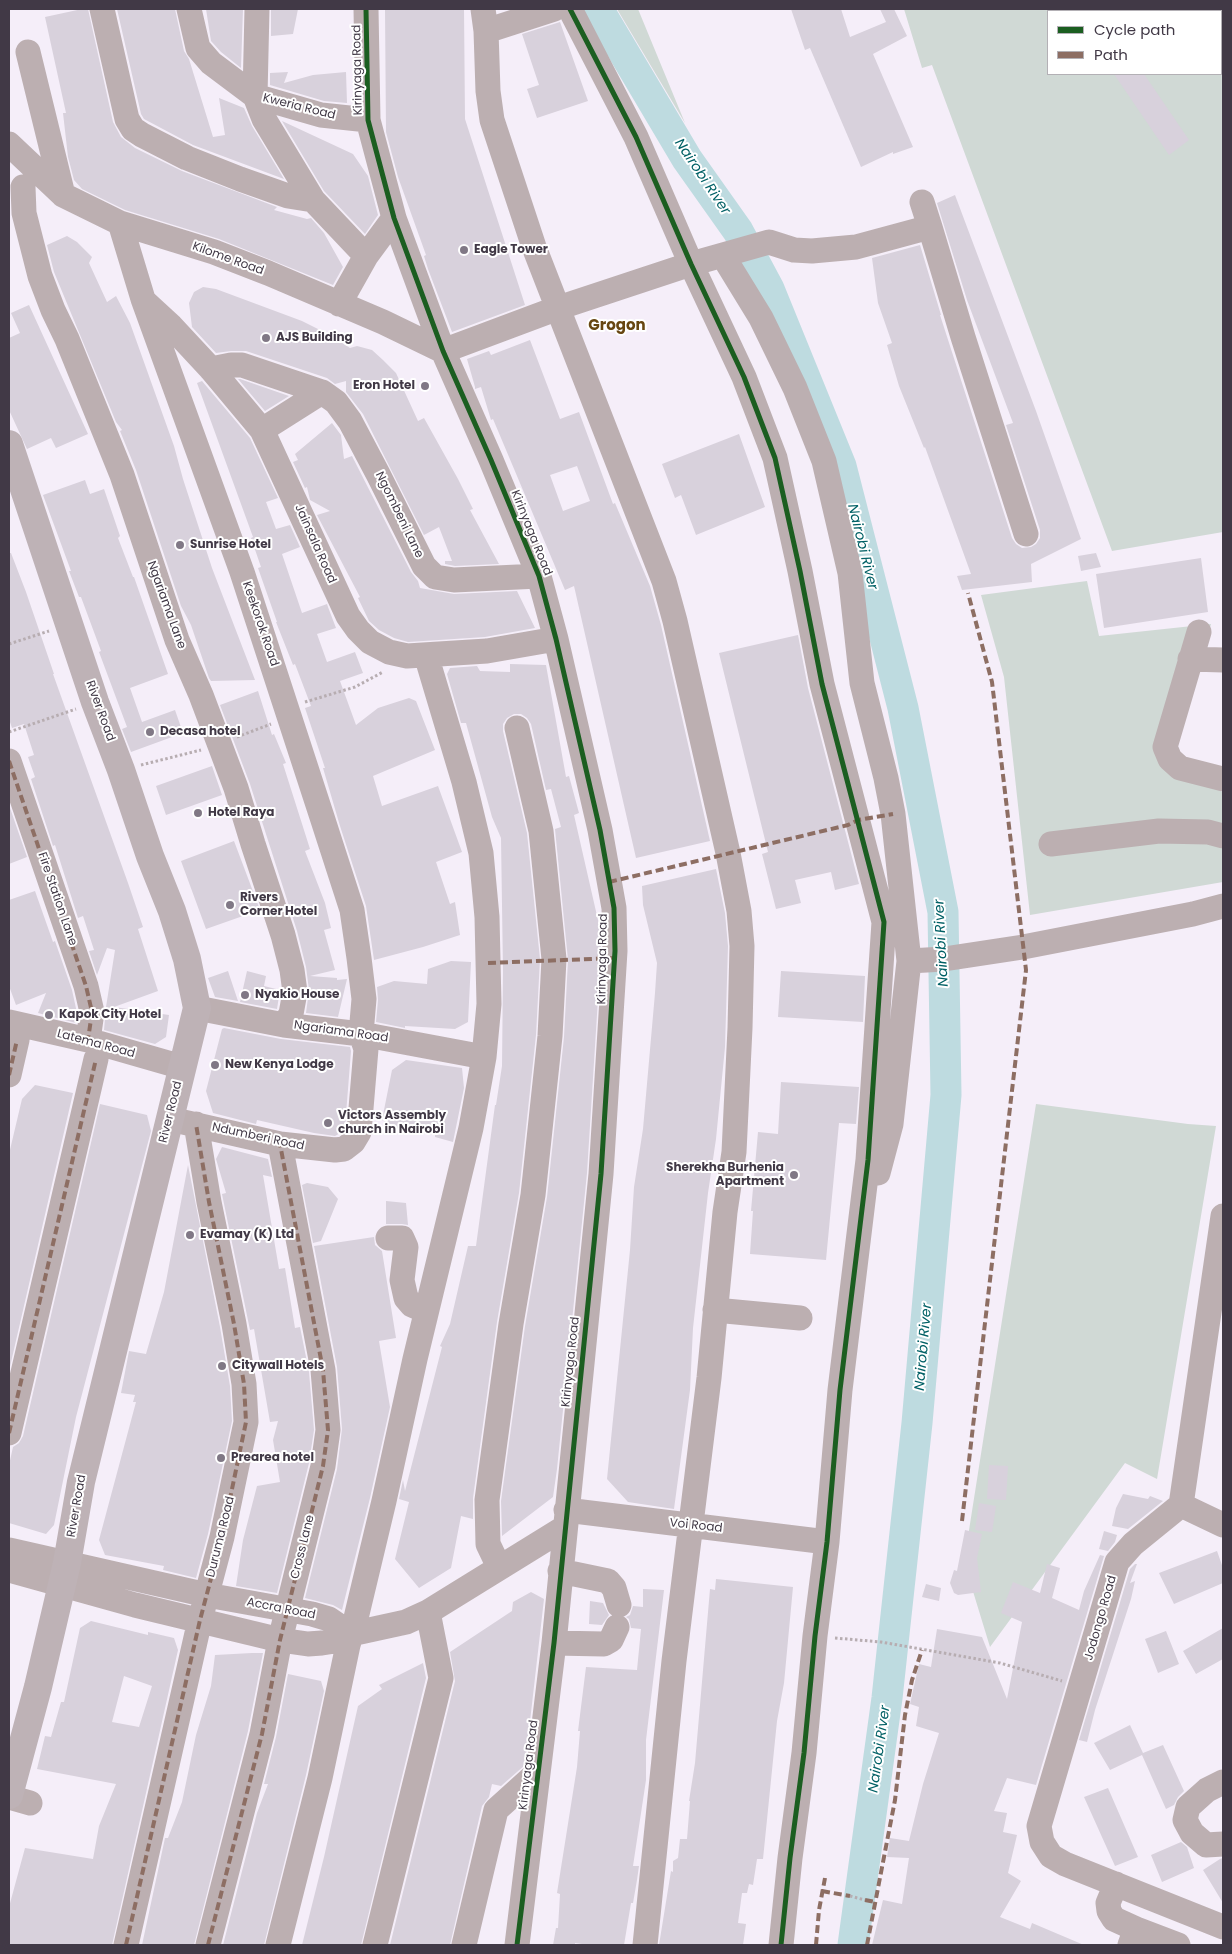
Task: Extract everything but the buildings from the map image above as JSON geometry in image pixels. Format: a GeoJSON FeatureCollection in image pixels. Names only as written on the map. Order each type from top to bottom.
{"type":"FeatureCollection","features":[{"type":"Feature","properties":{"kind":"main road","name":"River Road"},"geometry":{"type":"LineString","coordinates":[[9,444],[95,702],[121,770],[150,856],[172,911],[187,959],[197,1008],[81,1482],[65,1574],[38,1687],[16,1798]]}},
{"type":"Feature","properties":{"kind":"street"},"geometry":{"type":"LineString","coordinates":[[102,9],[127,118],[133,129],[187,158],[240,179],[288,196],[313,200]]}},
{"type":"Feature","properties":{"kind":"street","name":"Kweria Road"},"geometry":{"type":"LineString","coordinates":[[188,9],[198,48],[211,63],[255,96],[321,115],[368,120]]}},
{"type":"Feature","properties":{"kind":"street"},"geometry":{"type":"LineString","coordinates":[[257,9],[255,96],[264,119],[313,200],[366,256]]}},
{"type":"Feature","properties":{"kind":"street","name":"Kirinyaga Road"},"geometry":{"type":"LineString","coordinates":[[366,9],[368,120],[394,218],[443,351],[539,576],[556,639],[600,830],[614,908],[615,951],[602,1174],[565,1519],[554,1644],[517,1945]]}},
{"type":"Feature","properties":{"kind":"street"},"geometry":{"type":"LineString","coordinates":[[554,9],[484,20],[488,91],[492,120],[534,247],[664,581],[675,621],[728,853],[740,911],[742,946],[741,1019],[734,1152],[724,1212],[709,1378],[674,1661],[645,1945]]}},
{"type":"Feature","properties":{"kind":"street"},"geometry":{"type":"LineString","coordinates":[[570,9],[636,137],[691,264],[744,377],[774,458],[800,571],[822,684],[884,922],[868,1160],[840,1390],[827,1542],[781,1945]]}},
{"type":"Feature","properties":{"kind":"street"},"geometry":{"type":"LineString","coordinates":[[28,52],[58,191]]}},
{"type":"Feature","properties":{"kind":"street"},"geometry":{"type":"LineString","coordinates":[[9,144],[58,191]]}},
{"type":"Feature","properties":{"kind":"street","name":"Kilome Road"},"geometry":{"type":"LineString","coordinates":[[16,188],[58,191],[120,224],[214,252],[268,273],[383,322],[443,351]]}},
{"type":"Feature","properties":{"kind":"street","name":"Ngariama Lane"},"geometry":{"type":"LineString","coordinates":[[16,188],[22,201],[40,276],[122,475],[177,640],[236,788],[284,935],[295,992],[291,1014],[284,1025]]}},
{"type":"Feature","properties":{"kind":"street"},"geometry":{"type":"LineString","coordinates":[[922,202],[1026,534]]}},
{"type":"Feature","properties":{"kind":"street"},"geometry":{"type":"LineString","coordinates":[[339,304],[366,256],[394,218]]}},
{"type":"Feature","properties":{"kind":"street","name":"Keekorok Road"},"geometry":{"type":"LineString","coordinates":[[120,224],[142,300],[242,572],[352,910],[360,958],[364,999],[361,1034]]}},
{"type":"Feature","properties":{"kind":"street"},"geometry":{"type":"LineString","coordinates":[[443,351],[558,308],[691,264],[769,242],[794,250],[812,251],[856,247],[930,227]]}},
{"type":"Feature","properties":{"kind":"street"},"geometry":{"type":"LineString","coordinates":[[731,254],[795,388],[824,461],[850,573],[862,683],[893,814],[909,961],[890,1124],[857,1245]]}},
{"type":"Feature","properties":{"kind":"street","name":"Jainsala Road"},"geometry":{"type":"LineString","coordinates":[[142,300],[171,326],[211,369],[262,430],[353,623],[370,642],[389,652],[407,656],[487,651],[556,639]]}},
{"type":"Feature","properties":{"kind":"street","name":"Ngombeni Lane"},"geometry":{"type":"LineString","coordinates":[[211,369],[242,365],[322,392],[336,402],[350,421],[422,561],[432,574],[454,580],[539,576]]}},
{"type":"Feature","properties":{"kind":"street"},"geometry":{"type":"LineString","coordinates":[[262,430],[322,392]]}},
{"type":"Feature","properties":{"kind":"street"},"geometry":{"type":"LineString","coordinates":[[1199,632],[1165,747],[1170,759],[1180,768],[1223,779]]}},
{"type":"Feature","properties":{"kind":"street"},"geometry":{"type":"LineString","coordinates":[[278,1945],[320,1778],[351,1634],[384,1501],[426,1311],[471,1128],[484,1057],[489,1004],[487,917],[481,853],[464,782],[446,728],[426,655]]}},
{"type":"Feature","properties":{"kind":"street"},"geometry":{"type":"LineString","coordinates":[[1190,659],[1223,660]]}},
{"type":"Feature","properties":{"kind":"street"},"geometry":{"type":"LineString","coordinates":[[499,1567],[488,1544],[487,1500],[511,1324],[533,1196],[550,1036],[554,959],[541,831],[518,728]]}},
{"type":"Feature","properties":{"kind":"street","name":"Fire Station Lane"},"geometry":{"type":"LineString","coordinates":[[9,761],[86,986],[92,1012],[92,1050],[9,1433]]}},
{"type":"Feature","properties":{"kind":"street"},"geometry":{"type":"LineString","coordinates":[[1051,844],[1159,831],[1208,832],[1223,836]]}},
{"type":"Feature","properties":{"kind":"street"},"geometry":{"type":"LineString","coordinates":[[909,961],[944,959],[1023,947],[1193,914],[1223,906]]}},
{"type":"Feature","properties":{"kind":"street","name":"Ngariama Road"},"geometry":{"type":"LineString","coordinates":[[197,1008],[284,1025],[361,1034],[484,1057]]}},
{"type":"Feature","properties":{"kind":"street"},"geometry":{"type":"LineString","coordinates":[[9,1075],[19,1034]]}},
{"type":"Feature","properties":{"kind":"street","name":"Latema Road"},"geometry":{"type":"LineString","coordinates":[[19,1034],[92,1050],[180,1074]]}},
{"type":"Feature","properties":{"kind":"street","name":"Ndumberi Road"},"geometry":{"type":"LineString","coordinates":[[170,1119],[280,1144],[334,1150],[344,1148],[353,1142],[359,1132],[366,1049],[361,1034]]}},
{"type":"Feature","properties":{"kind":"street","name":"Duruma Road"},"geometry":{"type":"LineString","coordinates":[[126,1945],[200,1620],[236,1476],[246,1422],[244,1384],[196,1124]]}},
{"type":"Feature","properties":{"kind":"street","name":"Cross Lane"},"geometry":{"type":"LineString","coordinates":[[208,1945],[262,1734],[280,1640],[323,1466],[328,1430],[323,1370],[280,1144]]}},
{"type":"Feature","properties":{"kind":"street"},"geometry":{"type":"LineString","coordinates":[[1223,1216],[1181,1505],[1223,1525]]}},
{"type":"Feature","properties":{"kind":"street"},"geometry":{"type":"LineString","coordinates":[[388,1238],[402,1238],[406,1247],[402,1280],[406,1298],[412,1305],[426,1311]]}},
{"type":"Feature","properties":{"kind":"street"},"geometry":{"type":"LineString","coordinates":[[715,1310],[800,1318]]}},
{"type":"Feature","properties":{"kind":"street","name":"Jodongo Road"},"geometry":{"type":"LineString","coordinates":[[1181,1505],[1132,1544],[1117,1562],[1039,1826],[1042,1842],[1051,1856],[1065,1864],[1223,1927]]}},
{"type":"Feature","properties":{"kind":"street"},"geometry":{"type":"LineString","coordinates":[[351,1634],[406,1622],[428,1612],[499,1567],[565,1519]]}},
{"type":"Feature","properties":{"kind":"street","name":"Voi Road"},"geometry":{"type":"LineString","coordinates":[[565,1519],[692,1526],[827,1542]]}},
{"type":"Feature","properties":{"kind":"street","name":"Accra Road"},"geometry":{"type":"LineString","coordinates":[[9,1550],[65,1574],[200,1620],[280,1640],[308,1644],[322,1643],[335,1641],[351,1634]]}},
{"type":"Feature","properties":{"kind":"street","name":"Accra Road"},"geometry":{"type":"LineString","coordinates":[[9,1570],[65,1574],[288,1608],[329,1619],[351,1634]]}},
{"type":"Feature","properties":{"kind":"street"},"geometry":{"type":"LineString","coordinates":[[554,1644],[604,1644],[610,1640],[618,1616],[614,1588],[608,1581],[560,1571]]}},
{"type":"Feature","properties":{"kind":"street"},"geometry":{"type":"LineString","coordinates":[[375,1945],[441,1678],[428,1612]]}},
{"type":"Feature","properties":{"kind":"street"},"geometry":{"type":"LineString","coordinates":[[464,1945],[496,1810],[538,1772]]}},
{"type":"Feature","properties":{"kind":"street"},"geometry":{"type":"LineString","coordinates":[[1223,1782],[1207,1790],[1188,1806],[1184,1820],[1192,1833],[1206,1845],[1223,1844]]}},
{"type":"Feature","properties":{"kind":"street"},"geometry":{"type":"LineString","coordinates":[[1116,1884],[1108,1903],[1109,1911],[1114,1919],[1133,1937],[1178,1945]]}},
{"type":"Feature","properties":{"kind":"path"},"geometry":{"type":"LineString","coordinates":[[9,644],[68,624]]}},
{"type":"Feature","properties":{"kind":"path"},"geometry":{"type":"LineString","coordinates":[[121,770],[220,745],[290,716],[307,701],[354,687],[376,676]]}},
{"type":"Feature","properties":{"kind":"path"},"geometry":{"type":"LineString","coordinates":[[9,732],[95,702]]}},
{"type":"Feature","properties":{"kind":"path"},"geometry":{"type":"LineString","coordinates":[[815,1636],[880,1642],[1000,1663],[1081,1686]]}},
{"type":"Feature","properties":{"kind":"path"},"geometry":{"type":"LineString","coordinates":[[850,1896],[865,1900]]}},
{"type":"Feature","properties":{"kind":"shaded area"},"geometry":{"type":"Polygon","coordinates":[[[617,9],[638,9],[685,123],[617,9]]]}},
{"type":"Feature","properties":{"kind":"shaded area"},"geometry":{"type":"Polygon","coordinates":[[[904,9],[1214,9],[1047,10],[1047,75],[1222,75],[1222,23],[1223,25],[1223,532],[1112,551],[932,65],[922,68],[904,9]]]}},
{"type":"Feature","properties":{"kind":"shaded area"},"geometry":{"type":"Polygon","coordinates":[[[1087,581],[1099,636],[1211,624],[1169,756],[1214,777],[1223,794],[1223,882],[1030,915],[1004,677],[981,595],[1087,581]]]}},
{"type":"Feature","properties":{"kind":"shaded area"},"geometry":{"type":"Polygon","coordinates":[[[1036,1104],[1216,1126],[1157,1479],[1125,1463],[990,1647],[964,1562],[1036,1104]]]}},
{"type":"Feature","properties":{"kind":"waterway","name":"Nairobi River"},"geometry":{"type":"LineString","coordinates":[[598,9],[687,159],[738,231],[769,289],[841,466],[903,708],[943,912],[946,1095],[917,1423],[887,1698],[853,1945]]}},
{"type":"Feature","properties":{"kind":"marked path"},"geometry":{"type":"LineString","coordinates":[[962,1521],[1026,970],[992,682],[968,593]]}},
{"type":"Feature","properties":{"kind":"marked path"},"geometry":{"type":"LineString","coordinates":[[9,761],[86,986],[92,1012],[88,1040]]}},
{"type":"Feature","properties":{"kind":"marked path"},"geometry":{"type":"LineString","coordinates":[[609,882],[848,825],[858,820],[893,814]]}},
{"type":"Feature","properties":{"kind":"marked path"},"geometry":{"type":"LineString","coordinates":[[488,963],[615,958]]}},
{"type":"Feature","properties":{"kind":"marked path"},"geometry":{"type":"LineString","coordinates":[[9,1075],[17,1040]]}},
{"type":"Feature","properties":{"kind":"marked path"},"geometry":{"type":"LineString","coordinates":[[9,1433],[96,1059]]}},
{"type":"Feature","properties":{"kind":"marked path"},"geometry":{"type":"LineString","coordinates":[[126,1945],[200,1620],[222,1537],[246,1422],[244,1384],[234,1324],[209,1202],[196,1124]]}},
{"type":"Feature","properties":{"kind":"marked path"},"geometry":{"type":"LineString","coordinates":[[208,1945],[262,1734],[280,1640],[323,1466],[328,1430],[323,1370],[280,1144]]}},
{"type":"Feature","properties":{"kind":"marked path"},"geometry":{"type":"LineString","coordinates":[[867,1945],[895,1800],[905,1715],[912,1680],[922,1650]]}},
{"type":"Feature","properties":{"kind":"marked path"},"geometry":{"type":"LineString","coordinates":[[816,1945],[819,1910],[825,1878]]}},
{"type":"Feature","properties":{"kind":"marked path"},"geometry":{"type":"LineString","coordinates":[[822,1891],[850,1896]]}},
{"type":"Feature","properties":{"kind":"marked path"},"geometry":{"type":"LineString","coordinates":[[865,1900],[875,1902]]}},
{"type":"Feature","properties":{"kind":"cycle path"},"geometry":{"type":"LineString","coordinates":[[366,9],[368,120],[394,218],[443,351],[539,576],[556,639],[600,830],[614,908],[615,951],[601,1174],[554,1643],[517,1945]]}},
{"type":"Feature","properties":{"kind":"cycle path"},"geometry":{"type":"LineString","coordinates":[[570,9],[636,137],[691,264],[744,377],[775,458],[822,684],[884,922],[868,1160],[840,1390],[827,1542],[781,1945]]}},
{"type":"Feature","properties":{"kind":"place","name":"Eagle Tower"},"geometry":{"type":"Point","coordinates":[464,250]}},
{"type":"Feature","properties":{"kind":"place","name":"AJS Building"},"geometry":{"type":"Point","coordinates":[266,338]}},
{"type":"Feature","properties":{"kind":"place","name":"Eron Hotel"},"geometry":{"type":"Point","coordinates":[425,386]}},
{"type":"Feature","properties":{"kind":"place","name":"Sunrise Hotel"},"geometry":{"type":"Point","coordinates":[180,545]}},
{"type":"Feature","properties":{"kind":"place","name":"Decasa hotel"},"geometry":{"type":"Point","coordinates":[150,732]}},
{"type":"Feature","properties":{"kind":"place","name":"Hotel Raya"},"geometry":{"type":"Point","coordinates":[198,813]}},
{"type":"Feature","properties":{"kind":"place","name":"Rivers Corner Hotel"},"geometry":{"type":"Point","coordinates":[230,905]}},
{"type":"Feature","properties":{"kind":"place","name":"Nyakio House"},"geometry":{"type":"Point","coordinates":[245,995]}},
{"type":"Feature","properties":{"kind":"place","name":"Kapok City Hotel"},"geometry":{"type":"Point","coordinates":[49,1015]}},
{"type":"Feature","properties":{"kind":"place","name":"New Kenya Lodge"},"geometry":{"type":"Point","coordinates":[215,1065]}},
{"type":"Feature","properties":{"kind":"place","name":"Victors Assembly church in Nairobi"},"geometry":{"type":"Point","coordinates":[328,1123]}},
{"type":"Feature","properties":{"kind":"place","name":"Sherekha Burhenia Apartment"},"geometry":{"type":"Point","coordinates":[794,1175]}},
{"type":"Feature","properties":{"kind":"place","name":"Evamay (K) Ltd"},"geometry":{"type":"Point","coordinates":[190,1235]}},
{"type":"Feature","properties":{"kind":"place","name":"Citywall Hotels"},"geometry":{"type":"Point","coordinates":[222,1366]}},
{"type":"Feature","properties":{"kind":"place","name":"Prearea hotel"},"geometry":{"type":"Point","coordinates":[221,1458]}},
{"type":"Feature","properties":{"kind":"district","name":"Grogon"},"geometry":{"type":"Point","coordinates":[617,326]}}]}
